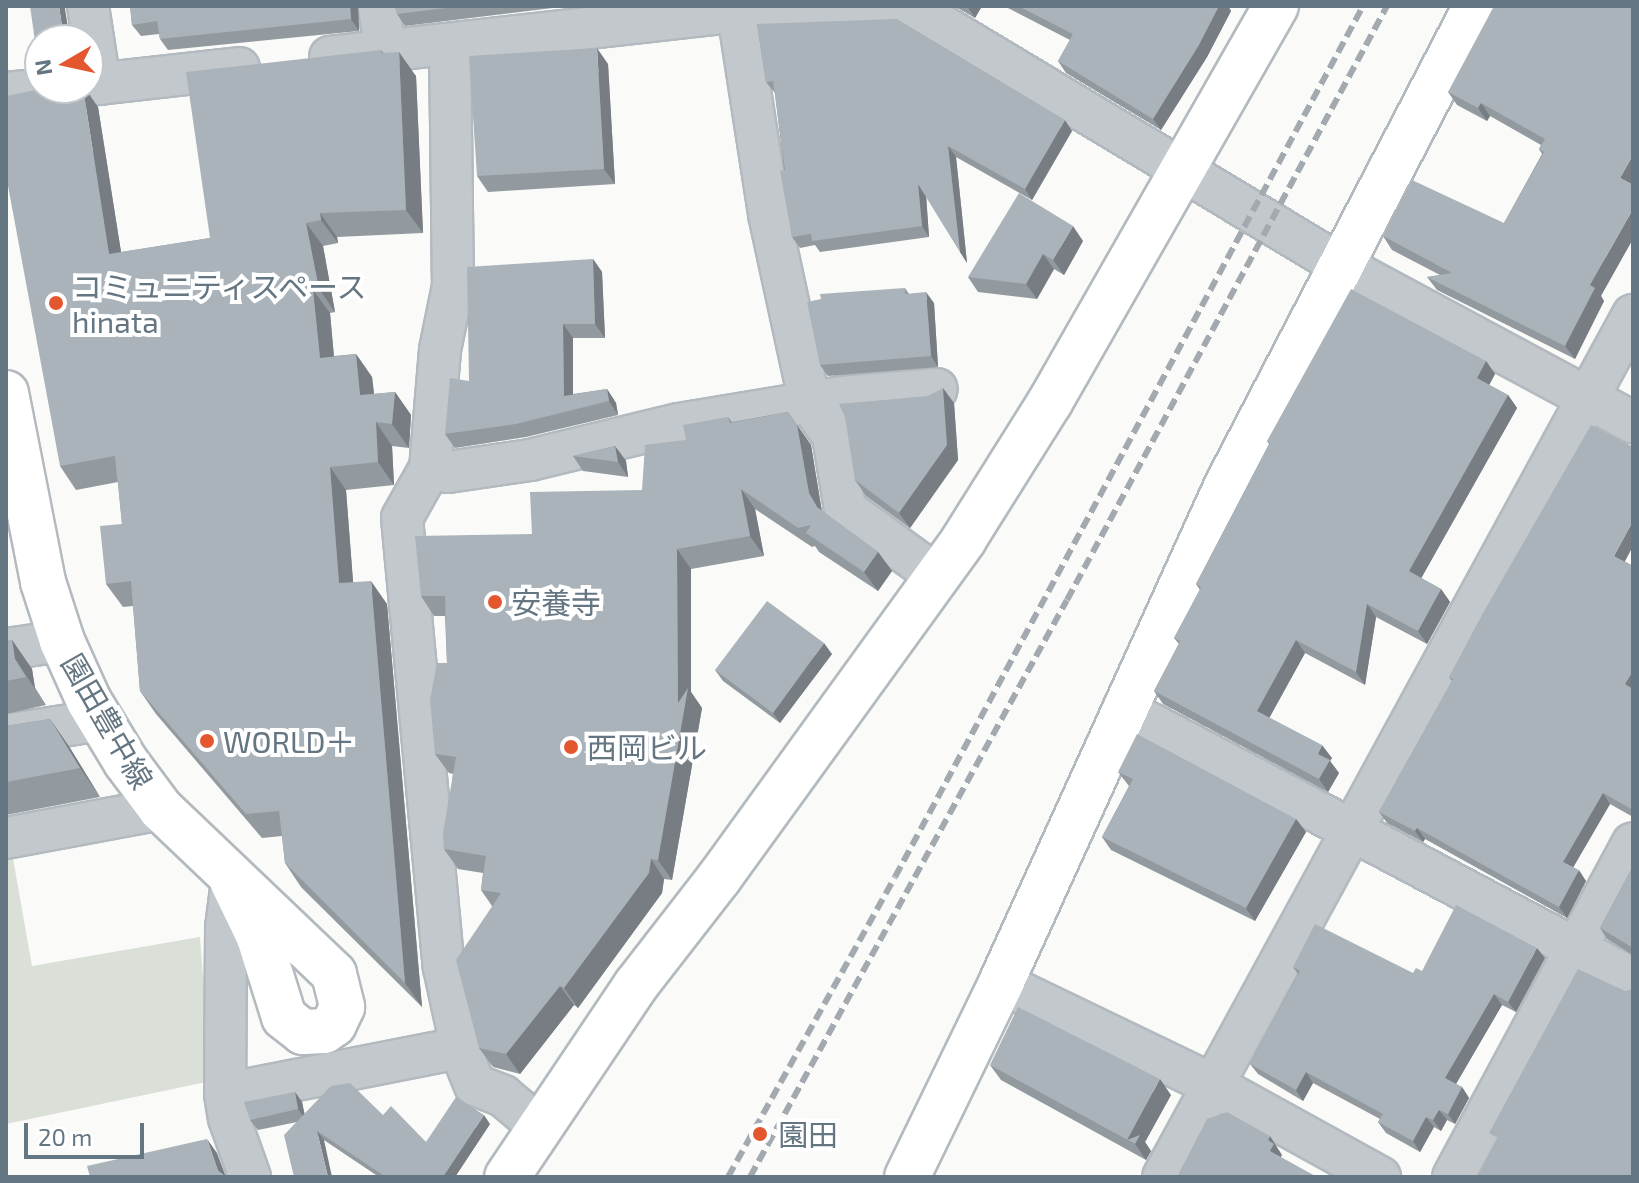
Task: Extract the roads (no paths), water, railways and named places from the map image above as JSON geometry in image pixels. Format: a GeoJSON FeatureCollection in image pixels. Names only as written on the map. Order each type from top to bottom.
{"type":"FeatureCollection","features":[{"type":"Feature","properties":{"kind":"street"},"geometry":{"type":"LineString","coordinates":[[379,6],[385,51]]}},
{"type":"Feature","properties":{"kind":"street"},"geometry":{"type":"LineString","coordinates":[[907,1177],[1001,983],[1227,485],[1339,264],[1476,6]]}},
{"type":"Feature","properties":{"kind":"street"},"geometry":{"type":"LineString","coordinates":[[104,83],[450,44],[555,18],[911,7],[1339,264],[1633,422]]}},
{"type":"Feature","properties":{"kind":"street"},"geometry":{"type":"LineString","coordinates":[[507,1177],[636,985],[719,878],[937,576],[1050,402],[1182,172],[1268,9]]}},
{"type":"Feature","properties":{"kind":"street"},"geometry":{"type":"LineString","coordinates":[[727,11],[810,403],[833,436],[845,509],[937,576]]}},
{"type":"Feature","properties":{"kind":"street"},"geometry":{"type":"LineString","coordinates":[[450,44],[453,286],[440,350],[430,468],[402,518],[444,967],[463,1056],[475,1085],[503,1096],[539,1126]]}},
{"type":"Feature","properties":{"kind":"street"},"geometry":{"type":"LineString","coordinates":[[1163,1177],[1350,829],[1633,315]]}},
{"type":"Feature","properties":{"kind":"street"},"geometry":{"type":"LineString","coordinates":[[430,468],[448,472],[530,460],[679,424],[810,403],[937,389]]}},
{"type":"Feature","properties":{"kind":"street","name":"園田豊中線"},"geometry":{"type":"LineString","coordinates":[[6,393],[14,478],[62,641],[101,720],[161,809],[232,881]]}},
{"type":"Feature","properties":{"kind":"street"},"geometry":{"type":"LineString","coordinates":[[6,649],[62,641]]}},
{"type":"Feature","properties":{"kind":"street"},"geometry":{"type":"LineString","coordinates":[[1123,709],[1633,979]]}},
{"type":"Feature","properties":{"kind":"street"},"geometry":{"type":"LineString","coordinates":[[6,735],[101,720]]}},
{"type":"Feature","properties":{"kind":"street"},"geometry":{"type":"LineString","coordinates":[[6,838],[161,809]]}},
{"type":"Feature","properties":{"kind":"street"},"geometry":{"type":"LineString","coordinates":[[1453,1177],[1633,843]]}},
{"type":"Feature","properties":{"kind":"street"},"geometry":{"type":"LineString","coordinates":[[232,881],[226,928],[225,1094],[229,1118],[250,1177]]}},
{"type":"Feature","properties":{"kind":"street"},"geometry":{"type":"LineString","coordinates":[[1001,983],[1213,1085],[1380,1177]]}},
{"type":"Feature","properties":{"kind":"street"},"geometry":{"type":"LineString","coordinates":[[225,1094],[455,1049],[463,1056]]}},
{"type":"Feature","properties":{"kind":"railway"},"geometry":{"type":"LineString","coordinates":[[728,1177],[895,877],[1363,6]]}},
{"type":"Feature","properties":{"kind":"railway"},"geometry":{"type":"LineString","coordinates":[[750,1177],[1067,600],[1387,6]]}},
{"type":"Feature","properties":{"kind":"place","name":"コミュニティスペース hinata"},"geometry":{"type":"Point","coordinates":[56,303]}},
{"type":"Feature","properties":{"kind":"place","name":"安養寺"},"geometry":{"type":"Point","coordinates":[495,602]}},
{"type":"Feature","properties":{"kind":"place","name":"WORLD＋"},"geometry":{"type":"Point","coordinates":[207,741]}},
{"type":"Feature","properties":{"kind":"place","name":"西岡ビル"},"geometry":{"type":"Point","coordinates":[571,747]}},
{"type":"Feature","properties":{"kind":"place","name":"園田"},"geometry":{"type":"Point","coordinates":[760,1134]}}]}
